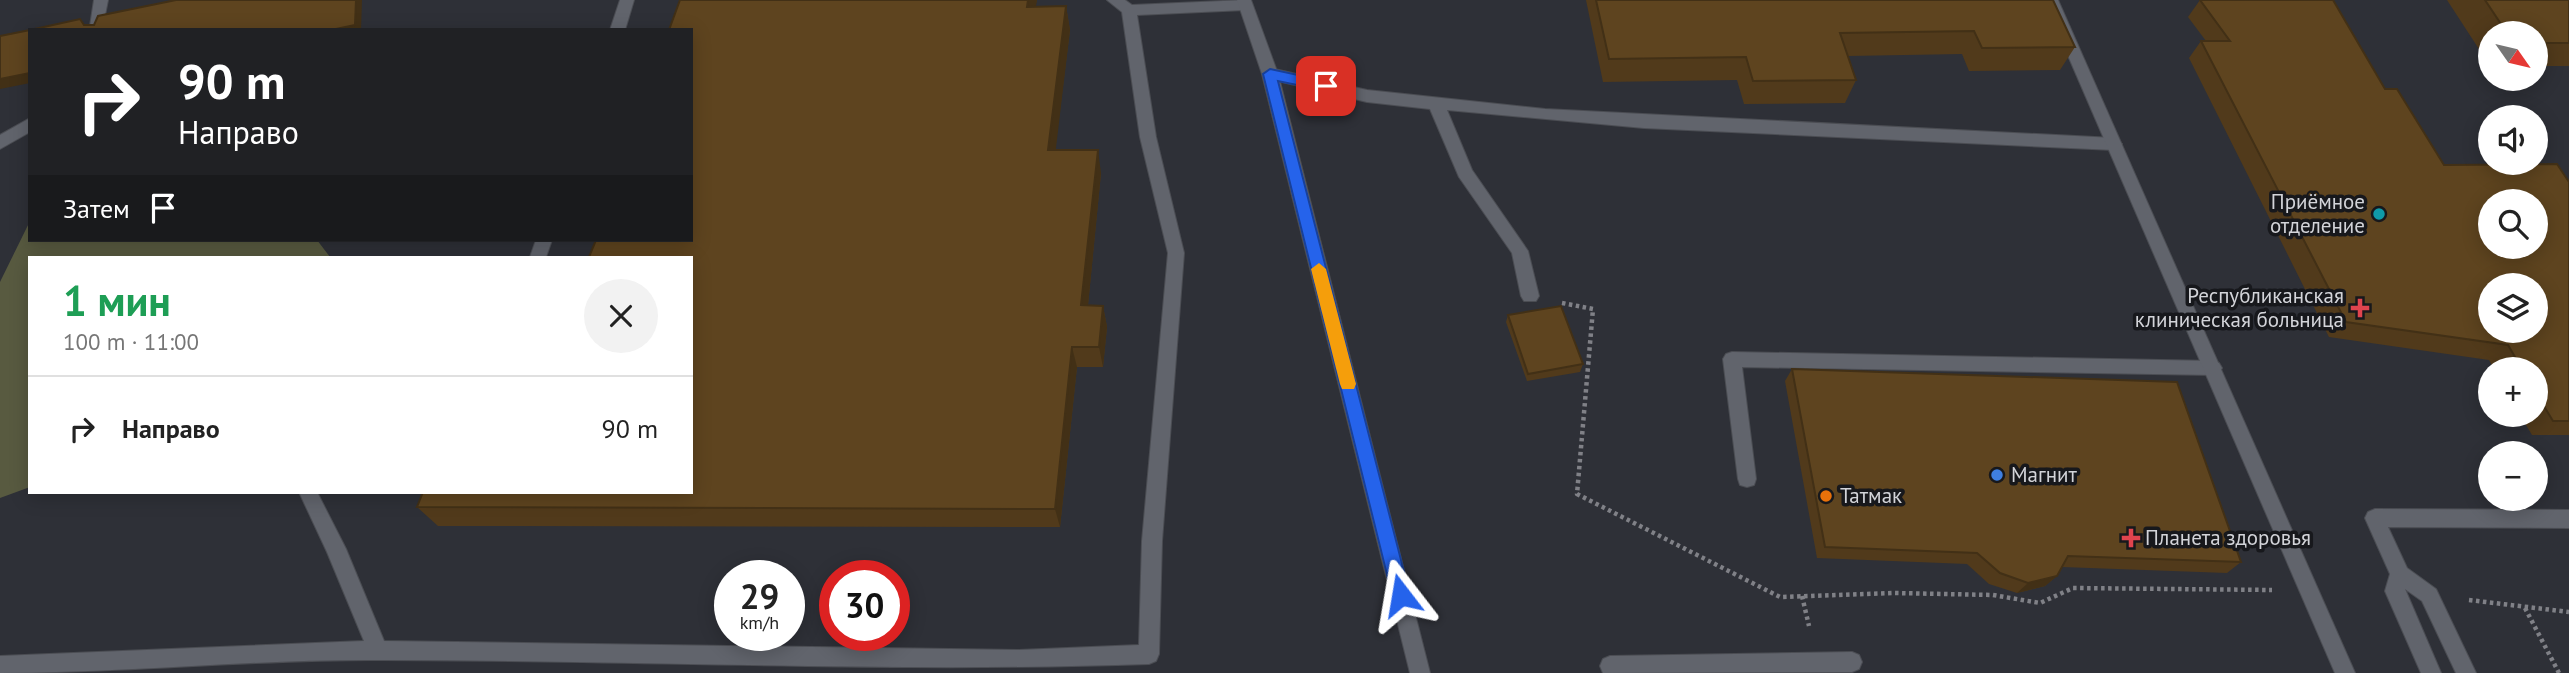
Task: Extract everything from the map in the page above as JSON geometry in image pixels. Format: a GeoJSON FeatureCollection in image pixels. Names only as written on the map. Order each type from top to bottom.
{"type":"FeatureCollection","features":[{"type":"Feature","properties":{"kind":"street"},"geometry":{"type":"LineString","coordinates":[[97,26],[101,0]]}},
{"type":"Feature","properties":{"kind":"street"},"geometry":{"type":"LineString","coordinates":[[618,28],[627,0]]}},
{"type":"Feature","properties":{"kind":"street"},"geometry":{"type":"LineString","coordinates":[[2051,0],[2345,673]]}},
{"type":"Feature","properties":{"kind":"street"},"geometry":{"type":"LineString","coordinates":[[0,666],[378,650],[1018,667],[1149,654],[1152,541],[1176,253],[1148,136],[1122,5],[1245,3],[1270,74],[1420,673]]}},
{"type":"Feature","properties":{"kind":"street"},"geometry":{"type":"LineString","coordinates":[[1270,74],[1367,96],[1644,122],[2114,144]]}},
{"type":"Feature","properties":{"kind":"street"},"geometry":{"type":"LineString","coordinates":[[1437,103],[1465,173],[1520,251],[1530,296]]}},
{"type":"Feature","properties":{"kind":"street"},"geometry":{"type":"LineString","coordinates":[[0,143],[28,125]]}},
{"type":"Feature","properties":{"kind":"street"},"geometry":{"type":"LineString","coordinates":[[1747,479],[1732,359],[2213,368]]}},
{"type":"Feature","properties":{"kind":"street"},"geometry":{"type":"LineString","coordinates":[[309,494],[336,549],[378,650]]}},
{"type":"Feature","properties":{"kind":"street"},"geometry":{"type":"LineString","coordinates":[[2466,673],[2429,595],[2400,574],[2375,518],[2569,519]]}},
{"type":"Feature","properties":{"kind":"street"},"geometry":{"type":"LineString","coordinates":[[2400,574],[2395,591],[2431,673]]}},
{"type":"Feature","properties":{"kind":"street"},"geometry":{"type":"LineString","coordinates":[[1610,666],[1852,663]]}},
{"type":"Feature","properties":{"kind":"path"},"geometry":{"type":"LineString","coordinates":[[1530,296],[1593,309],[1577,494],[1780,597],[1894,593],[1993,595],[2040,603],[2073,589],[2310,590]]}},
{"type":"Feature","properties":{"kind":"path"},"geometry":{"type":"LineString","coordinates":[[2429,595],[2569,612]]}},
{"type":"Feature","properties":{"kind":"path"},"geometry":{"type":"LineString","coordinates":[[2524,607],[2559,673]]}},
{"type":"Feature","properties":{"kind":"green space"},"geometry":{"type":"Polygon","coordinates":[[[28,225],[28,242],[319,242],[329,256],[28,256],[28,488],[0,498],[0,282],[28,225]]]}},
{"type":"Feature","properties":{"kind":"building"},"geometry":{"type":"Polygon","coordinates":[[[176,0],[356,0],[355,25],[341,28],[39,28],[80,19],[84,25],[94,25],[98,16],[176,0]]]}},
{"type":"Feature","properties":{"kind":"building"},"geometry":{"type":"Polygon","coordinates":[[[680,0],[1028,0],[1027,7],[1066,6],[1048,150],[1098,150],[1081,305],[1103,306],[1099,347],[1072,347],[1055,509],[417,507],[422,494],[693,494],[693,256],[589,256],[595,242],[693,242],[693,28],[670,28],[680,0]]]}},
{"type":"Feature","properties":{"kind":"building"},"geometry":{"type":"Polygon","coordinates":[[[1596,0],[2053,0],[2075,47],[1982,48],[1974,31],[1840,33],[1856,80],[1753,81],[1746,57],[1609,59],[1596,0]]]}},
{"type":"Feature","properties":{"kind":"building","name":"Приёмное отделение"},"geometry":{"type":"Polygon","coordinates":[[[2200,0],[2333,0],[2385,89],[2397,89],[2444,165],[2478,165],[2478,175],[2548,175],[2548,164],[2557,164],[2569,182],[2569,421],[2553,421],[2548,413],[2548,357],[2515,357],[2508,345],[2494,343],[2548,343],[2548,273],[2478,273],[2478,341],[2346,322],[2201,41],[2230,41],[2200,0]]]}},
{"type":"Feature","properties":{"kind":"building"},"geometry":{"type":"Polygon","coordinates":[[[2485,0],[2569,0],[2569,43],[2548,43],[2548,21],[2499,21],[2485,0]]]}},
{"type":"Feature","properties":{"kind":"building"},"geometry":{"type":"Polygon","coordinates":[[[28,30],[28,73],[0,79],[0,36],[28,30]]]}},
{"type":"Feature","properties":{"kind":"building"},"geometry":{"type":"Polygon","coordinates":[[[1561,306],[1583,364],[1528,374],[1508,315],[1561,306]]]}},
{"type":"Feature","properties":{"kind":"building"},"geometry":{"type":"Polygon","coordinates":[[[1792,369],[2177,382],[2241,562],[2068,556],[2057,576],[2028,583],[2000,573],[1977,553],[1825,547],[1792,369]]]}},
{"type":"Feature","properties":{"kind":"slow traffic"},"geometry":{"type":"LineString","coordinates":[[1319,269],[1348,384]]}},
{"type":"Feature","properties":{"kind":"place","name":"Приёмное отделение"},"geometry":{"type":"Point","coordinates":[2379,214]}},
{"type":"Feature","properties":{"kind":"place","name":"Республиканская клиническая больница"},"geometry":{"type":"Point","coordinates":[2360,308]}},
{"type":"Feature","properties":{"kind":"place","name":"Магнит"},"geometry":{"type":"Point","coordinates":[1997,475]}},
{"type":"Feature","properties":{"kind":"place","name":"Татмак"},"geometry":{"type":"Point","coordinates":[1826,496]}},
{"type":"Feature","properties":{"kind":"place","name":"Планета здоровья"},"geometry":{"type":"Point","coordinates":[2131,538]}},
{"type":"Feature","properties":{"kind":"route"},"geometry":{"type":"LineString","coordinates":[[1326,86],[1270,74],[1401,595]]}}]}
